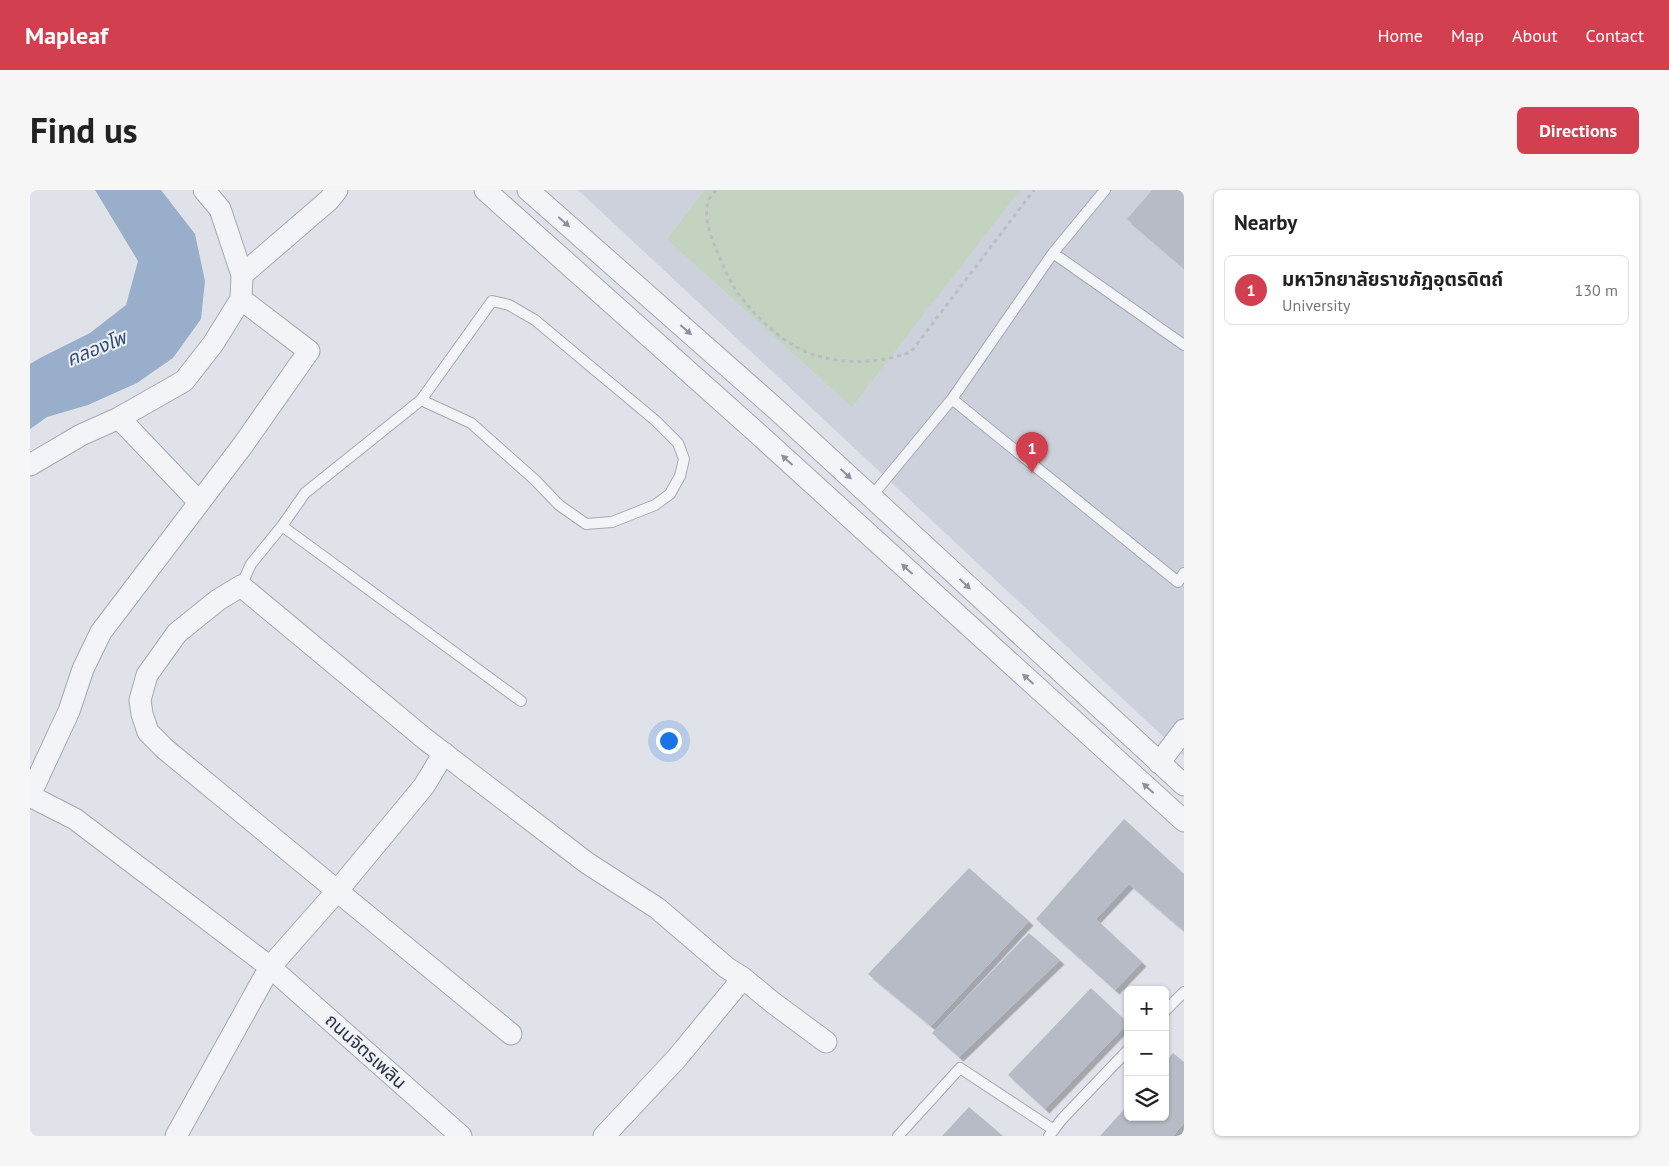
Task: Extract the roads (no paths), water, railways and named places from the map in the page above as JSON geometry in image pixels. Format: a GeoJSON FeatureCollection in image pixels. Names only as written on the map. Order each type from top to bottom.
{"type":"FeatureCollection","features":[{"type":"Feature","properties":{"kind":"street"},"geometry":{"type":"LineString","coordinates":[[30,465],[81,435],[120,418],[184,381],[214,344],[241,299],[242,275],[220,209],[204,190]]}},
{"type":"Feature","properties":{"kind":"street"},"geometry":{"type":"LineString","coordinates":[[242,275],[329,200],[337,190]]}},
{"type":"Feature","properties":{"kind":"street"},"geometry":{"type":"LineString","coordinates":[[485,190],[755,431],[1184,821]]}},
{"type":"Feature","properties":{"kind":"street"},"geometry":{"type":"LineString","coordinates":[[528,190],[776,409],[1184,785]]}},
{"type":"Feature","properties":{"kind":"street"},"geometry":{"type":"LineString","coordinates":[[30,795],[69,711],[83,669],[101,632],[243,445],[309,352],[241,299]]}},
{"type":"Feature","properties":{"kind":"street"},"geometry":{"type":"LineString","coordinates":[[755,431],[776,409]]}},
{"type":"Feature","properties":{"kind":"street"},"geometry":{"type":"LineString","coordinates":[[120,418],[199,502]]}},
{"type":"Feature","properties":{"kind":"street"},"geometry":{"type":"LineString","coordinates":[[511,1034],[165,749],[148,732],[140,700],[147,675],[177,633],[218,600],[241,586],[418,733],[587,863],[657,908],[727,968],[744,978],[772,1002],[826,1042]]}},
{"type":"Feature","properties":{"kind":"street"},"geometry":{"type":"LineString","coordinates":[[1159,763],[1184,730]]}},
{"type":"Feature","properties":{"kind":"street"},"geometry":{"type":"LineString","coordinates":[[176,1136],[270,967],[338,890],[424,786],[444,753]]}},
{"type":"Feature","properties":{"kind":"street","name":"ถนนจิตรเพลิน"},"geometry":{"type":"LineString","coordinates":[[30,795],[75,819],[270,967],[461,1136]]}},
{"type":"Feature","properties":{"kind":"street"},"geometry":{"type":"LineString","coordinates":[[604,1136],[677,1058],[744,978]]}},
{"type":"Feature","properties":{"kind":"lane"},"geometry":{"type":"LineString","coordinates":[[871,497],[952,399],[1053,253],[1105,190]]}},
{"type":"Feature","properties":{"kind":"lane"},"geometry":{"type":"LineString","coordinates":[[1053,253],[1184,345]]}},
{"type":"Feature","properties":{"kind":"lane"},"geometry":{"type":"LineString","coordinates":[[241,586],[251,564],[282,526],[305,493],[421,400],[492,301],[509,305],[535,320],[656,421],[678,443],[684,459],[680,476],[670,494],[655,505],[612,522],[586,524],[559,504],[536,480],[471,423],[421,400]]}},
{"type":"Feature","properties":{"kind":"lane"},"geometry":{"type":"LineString","coordinates":[[952,399],[1178,582],[1184,574]]}},
{"type":"Feature","properties":{"kind":"lane"},"geometry":{"type":"LineString","coordinates":[[282,526],[521,701]]}},
{"type":"Feature","properties":{"kind":"lane"},"geometry":{"type":"LineString","coordinates":[[1169,1007],[1183,994]]}},
{"type":"Feature","properties":{"kind":"lane"},"geometry":{"type":"LineString","coordinates":[[898,1136],[960,1068],[1052,1133],[1062,1119],[1124,1054]]}},
{"type":"Feature","properties":{"kind":"water","name":"คลองโพ"},"geometry":{"type":"Polygon","coordinates":[[[95,190],[161,190],[195,234],[205,281],[201,319],[173,358],[137,383],[88,405],[47,417],[30,429],[30,364],[90,333],[126,305],[138,261],[95,190]]]}},
{"type":"Feature","properties":{"kind":"place","name":"มหาวิทยาลัยราชภัฏอุตรดิตถ์"},"geometry":{"type":"Point","coordinates":[1032,473]}}]}
